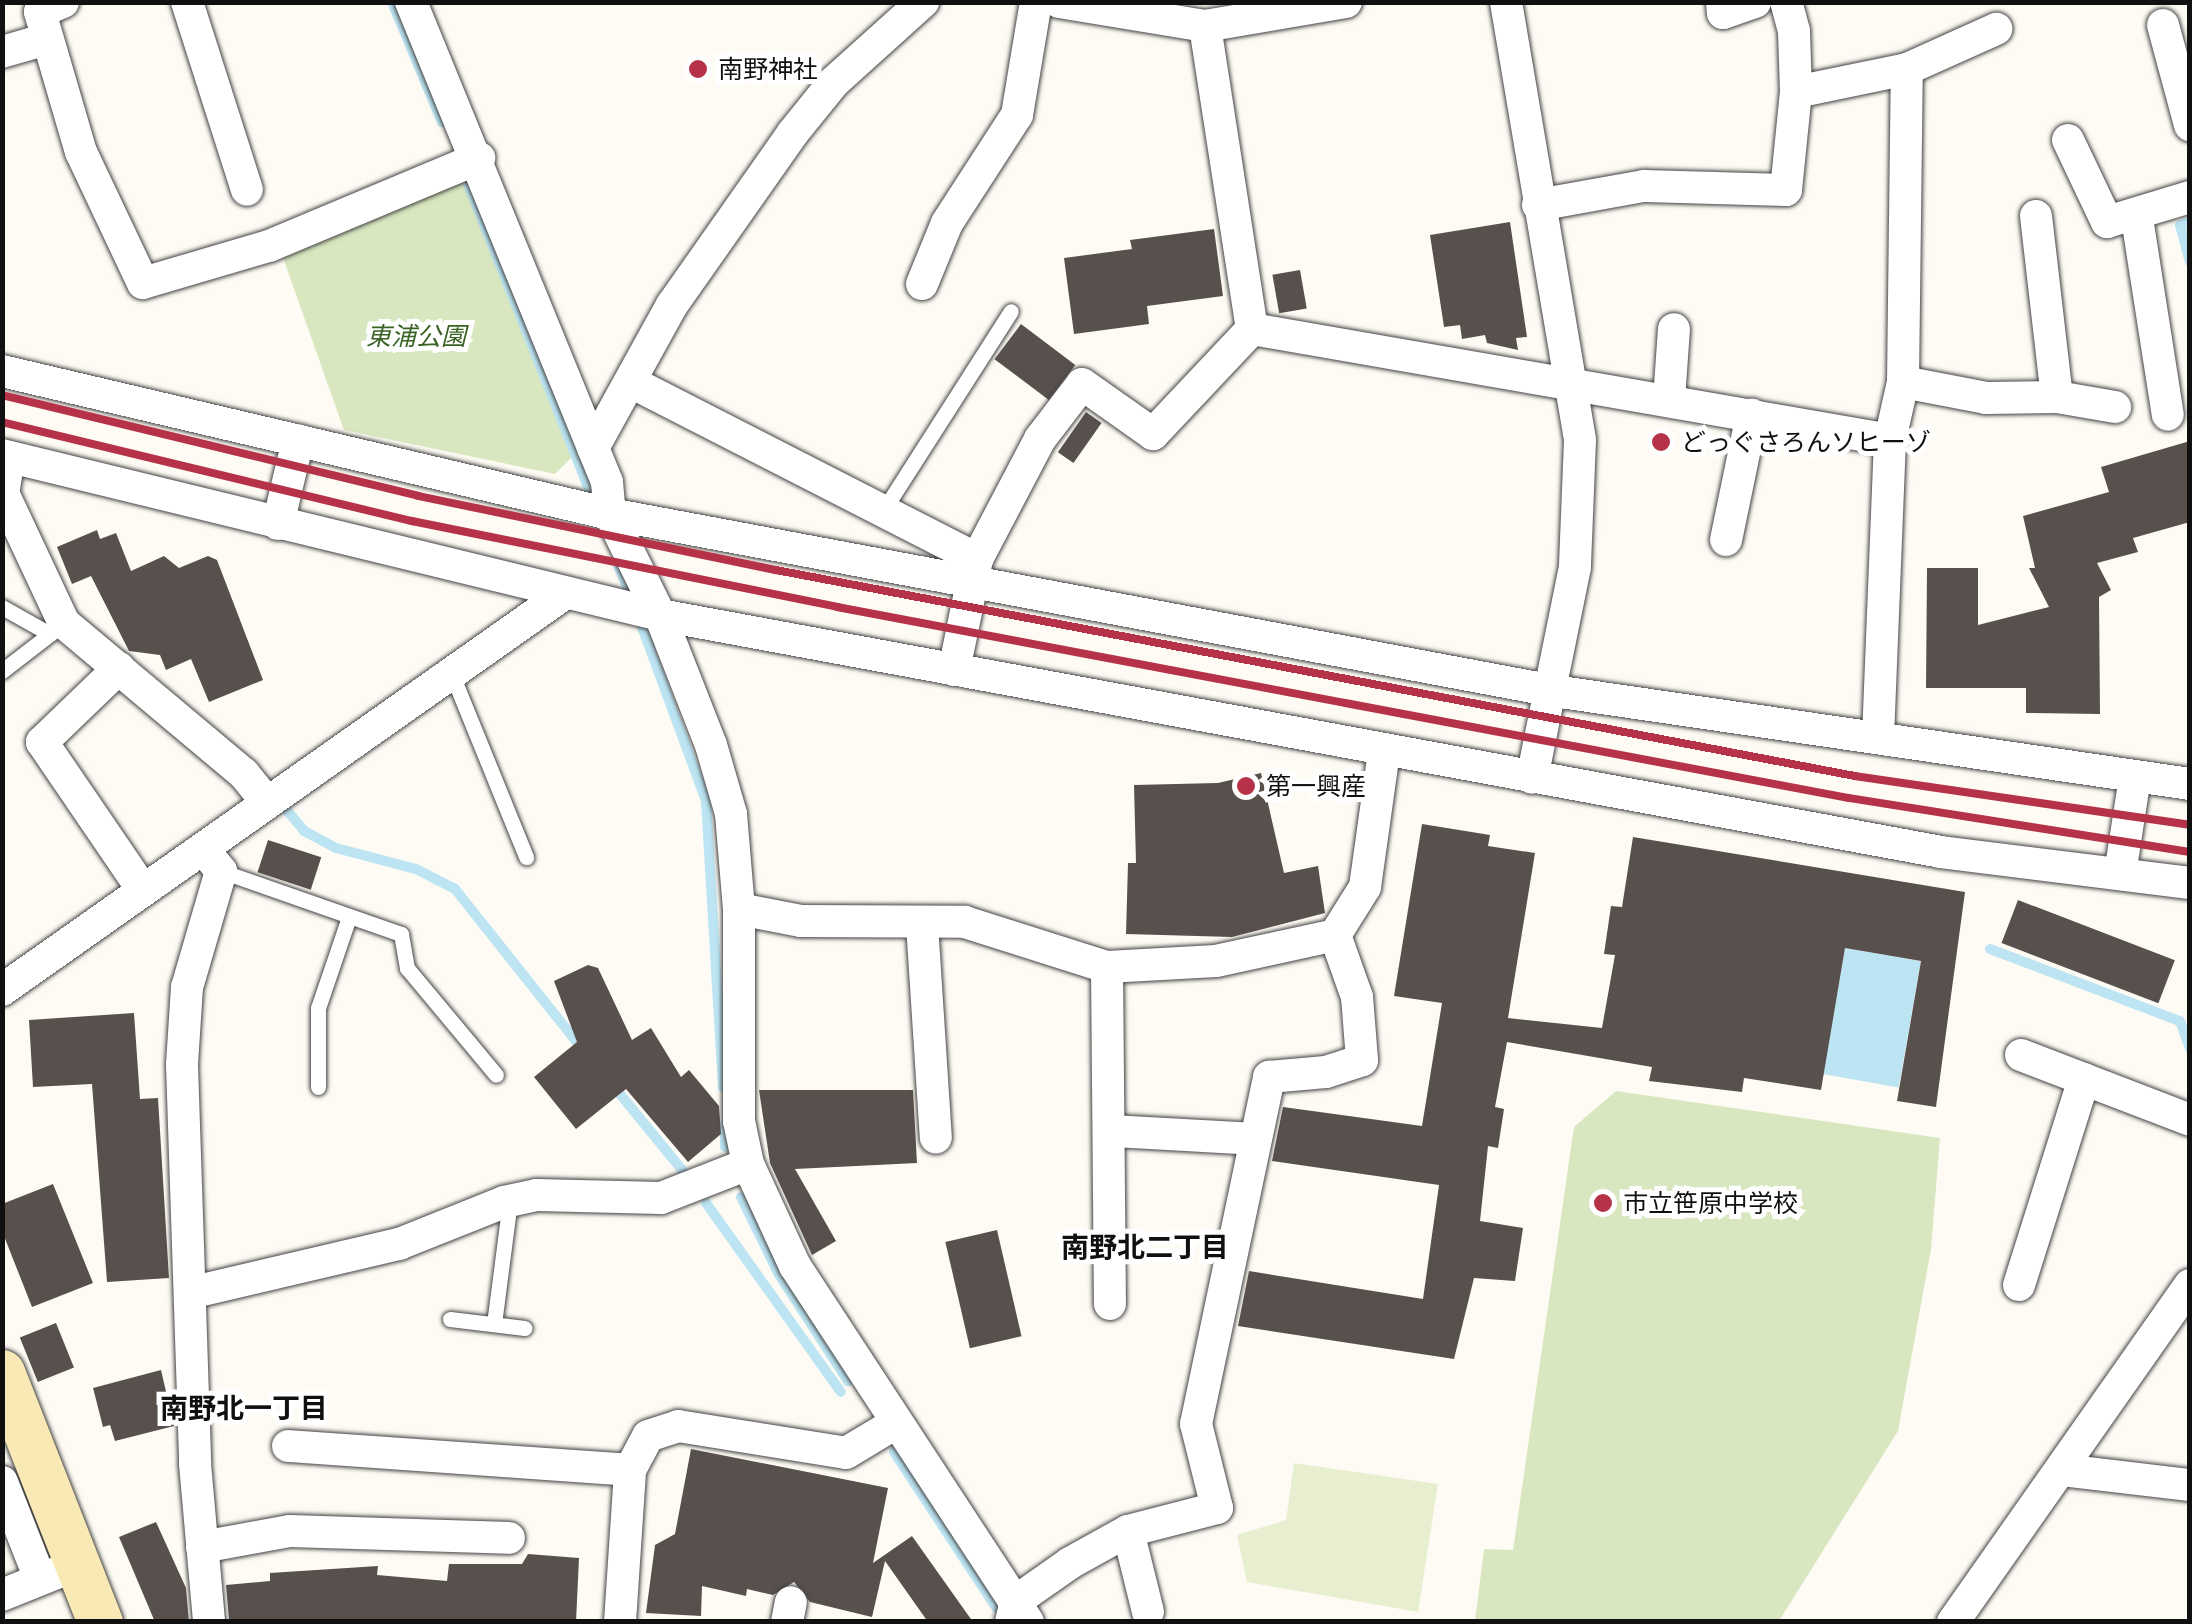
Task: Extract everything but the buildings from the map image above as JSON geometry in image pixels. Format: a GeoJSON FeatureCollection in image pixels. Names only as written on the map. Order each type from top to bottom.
{"type":"FeatureCollection","features":[{"type":"Feature","properties":{"kind":"main road"},"geometry":{"type":"LineString","coordinates":[[6,1392],[58,1572],[100,1622]]}},
{"type":"Feature","properties":{"kind":"street"},"geometry":{"type":"LineString","coordinates":[[63,2],[40,12],[81,152],[143,283],[269,246],[478,158]]}},
{"type":"Feature","properties":{"kind":"street"},"geometry":{"type":"LineString","coordinates":[[187,2],[247,190]]}},
{"type":"Feature","properties":{"kind":"street"},"geometry":{"type":"LineString","coordinates":[[412,2],[594,448],[607,482],[610,514],[660,614],[731,814],[739,909],[740,1121],[748,1164],[771,1225],[1018,1615],[1128,1531],[1216,1508],[1196,1424],[1268,1078],[1326,1072],[1362,1060],[1356,997],[1335,935]]}},
{"type":"Feature","properties":{"kind":"street"},"geometry":{"type":"LineString","coordinates":[[594,448],[672,305],[792,134],[834,82],[924,2]]}},
{"type":"Feature","properties":{"kind":"street"},"geometry":{"type":"LineString","coordinates":[[922,284],[946,223],[1017,115],[1036,2]]}},
{"type":"Feature","properties":{"kind":"street"},"geometry":{"type":"LineString","coordinates":[[1058,2],[1205,26],[1346,2]]}},
{"type":"Feature","properties":{"kind":"street"},"geometry":{"type":"LineString","coordinates":[[1506,2],[1580,440],[1575,567],[1532,778]]}},
{"type":"Feature","properties":{"kind":"street"},"geometry":{"type":"LineString","coordinates":[[1722,2],[1723,13],[1755,2]]}},
{"type":"Feature","properties":{"kind":"street"},"geometry":{"type":"LineString","coordinates":[[1538,205],[1644,186],[1786,190],[1796,92],[1794,31],[1786,2]]}},
{"type":"Feature","properties":{"kind":"street"},"geometry":{"type":"LineString","coordinates":[[2163,25],[2190,126]]}},
{"type":"Feature","properties":{"kind":"street"},"geometry":{"type":"LineString","coordinates":[[1205,26],[1252,329]]}},
{"type":"Feature","properties":{"kind":"street"},"geometry":{"type":"LineString","coordinates":[[1796,92],[1907,70],[1996,29]]}},
{"type":"Feature","properties":{"kind":"street"},"geometry":{"type":"LineString","coordinates":[[2,52],[48,39]]}},
{"type":"Feature","properties":{"kind":"street"},"geometry":{"type":"LineString","coordinates":[[1878,738],[1890,440],[1903,382],[1907,70]]}},
{"type":"Feature","properties":{"kind":"street"},"geometry":{"type":"LineString","coordinates":[[2068,140],[2107,222],[2137,218],[2190,197]]}},
{"type":"Feature","properties":{"kind":"street"},"geometry":{"type":"LineString","coordinates":[[2036,216],[2057,397]]}},
{"type":"Feature","properties":{"kind":"street"},"geometry":{"type":"LineString","coordinates":[[2137,218],[2168,415]]}},
{"type":"Feature","properties":{"kind":"street"},"geometry":{"type":"LineString","coordinates":[[1252,329],[1890,440]]}},
{"type":"Feature","properties":{"kind":"street"},"geometry":{"type":"LineString","coordinates":[[954,670],[975,571],[1040,440],[1082,384],[1153,434],[1252,329]]}},
{"type":"Feature","properties":{"kind":"street"},"geometry":{"type":"LineString","coordinates":[[1668,400],[1674,330]]}},
{"type":"Feature","properties":{"kind":"street"},"geometry":{"type":"LineString","coordinates":[[2,371],[610,514],[975,571],[1551,690],[2190,784]]}},
{"type":"Feature","properties":{"kind":"street"},"geometry":{"type":"LineString","coordinates":[[631,382],[884,511],[975,571]]}},
{"type":"Feature","properties":{"kind":"street"},"geometry":{"type":"LineString","coordinates":[[1903,382],[1986,398],[2057,397],[2115,406]]}},
{"type":"Feature","properties":{"kind":"street"},"geometry":{"type":"LineString","coordinates":[[1726,540],[1752,415]]}},
{"type":"Feature","properties":{"kind":"street"},"geometry":{"type":"LineString","coordinates":[[278,524],[298,440]]}},
{"type":"Feature","properties":{"kind":"street"},"geometry":{"type":"LineString","coordinates":[[265,800],[120,668],[57,628],[3,494],[6,456],[564,594],[660,614],[1941,852],[2190,883]]}},
{"type":"Feature","properties":{"kind":"street"},"geometry":{"type":"LineString","coordinates":[[2,990],[143,890],[212,861],[265,800],[564,594]]}},
{"type":"Feature","properties":{"kind":"street"},"geometry":{"type":"LineString","coordinates":[[120,668],[42,742],[143,890]]}},
{"type":"Feature","properties":{"kind":"street"},"geometry":{"type":"LineString","coordinates":[[739,909],[801,921],[965,922],[1107,967],[1216,960],[1335,935],[1365,887],[1384,751]]}},
{"type":"Feature","properties":{"kind":"street"},"geometry":{"type":"LineString","coordinates":[[2120,874],[2135,777]]}},
{"type":"Feature","properties":{"kind":"street"},"geometry":{"type":"LineString","coordinates":[[209,1622],[193,1416],[194,1292],[186,1218],[187,986],[212,861]]}},
{"type":"Feature","properties":{"kind":"street"},"geometry":{"type":"LineString","coordinates":[[922,924],[936,1138]]}},
{"type":"Feature","properties":{"kind":"street"},"geometry":{"type":"LineString","coordinates":[[1107,967],[1119,1285]]}},
{"type":"Feature","properties":{"kind":"street"},"geometry":{"type":"LineString","coordinates":[[2020,1055],[2190,1120]]}},
{"type":"Feature","properties":{"kind":"street"},"geometry":{"type":"LineString","coordinates":[[2019,1285],[2084,1080]]}},
{"type":"Feature","properties":{"kind":"street"},"geometry":{"type":"LineString","coordinates":[[1113,1131],[1254,1139]]}},
{"type":"Feature","properties":{"kind":"street"},"geometry":{"type":"LineString","coordinates":[[194,1292],[399,1244],[504,1202],[537,1195],[660,1198],[748,1164]]}},
{"type":"Feature","properties":{"kind":"street"},"geometry":{"type":"LineString","coordinates":[[1953,1622],[2190,1285]]}},
{"type":"Feature","properties":{"kind":"street"},"geometry":{"type":"LineString","coordinates":[[620,1622],[630,1470],[648,1436],[678,1426],[846,1453],[896,1423]]}},
{"type":"Feature","properties":{"kind":"street"},"geometry":{"type":"LineString","coordinates":[[288,1446],[630,1470]]}},
{"type":"Feature","properties":{"kind":"street"},"geometry":{"type":"LineString","coordinates":[[2062,1470],[2190,1486]]}},
{"type":"Feature","properties":{"kind":"street"},"geometry":{"type":"LineString","coordinates":[[2,1482],[58,1572],[2,1595]]}},
{"type":"Feature","properties":{"kind":"street"},"geometry":{"type":"LineString","coordinates":[[202,1547],[290,1531],[508,1538]]}},
{"type":"Feature","properties":{"kind":"street"},"geometry":{"type":"LineString","coordinates":[[1128,1531],[1148,1612]]}},
{"type":"Feature","properties":{"kind":"lane"},"geometry":{"type":"LineString","coordinates":[[884,511],[1011,311]]}},
{"type":"Feature","properties":{"kind":"lane"},"geometry":{"type":"LineString","coordinates":[[2,608],[57,628]]}},
{"type":"Feature","properties":{"kind":"lane"},"geometry":{"type":"LineString","coordinates":[[2,672],[57,628]]}},
{"type":"Feature","properties":{"kind":"lane"},"geometry":{"type":"LineString","coordinates":[[451,672],[526,857]]}},
{"type":"Feature","properties":{"kind":"lane"},"geometry":{"type":"LineString","coordinates":[[212,861],[401,934],[407,968],[496,1075]]}},
{"type":"Feature","properties":{"kind":"lane"},"geometry":{"type":"LineString","coordinates":[[318,1087],[318,1008],[349,916]]}},
{"type":"Feature","properties":{"kind":"lane"},"geometry":{"type":"LineString","coordinates":[[494,1324],[504,1202]]}},
{"type":"Feature","properties":{"kind":"lane"},"geometry":{"type":"LineString","coordinates":[[450,1319],[524,1328]]}},
{"type":"Feature","properties":{"kind":"green space","name":"東浦公園"},"geometry":{"type":"Polygon","coordinates":[[[463,182],[572,457],[555,474],[344,430],[281,252],[463,182]]]}},
{"type":"Feature","properties":{"kind":"green space"},"geometry":{"type":"Polygon","coordinates":[[[1616,1091],[1940,1138],[1931,1249],[1898,1431],[1779,1621],[1475,1621],[1484,1549],[1513,1550],[1574,1127],[1616,1091]]]}},
{"type":"Feature","properties":{"kind":"green space"},"geometry":{"type":"Polygon","coordinates":[[[1294,1463],[1438,1484],[1418,1612],[1247,1582],[1237,1535],[1286,1520],[1294,1463]]]}},
{"type":"Feature","properties":{"kind":"water"},"geometry":{"type":"Polygon","coordinates":[[[1845,948],[1921,961],[1899,1087],[1823,1074],[1845,948]]]}},
{"type":"Feature","properties":{"kind":"waterway"},"geometry":{"type":"LineString","coordinates":[[392,2],[442,122]]}},
{"type":"Feature","properties":{"kind":"waterway"},"geometry":{"type":"LineString","coordinates":[[468,184],[594,503]]}},
{"type":"Feature","properties":{"kind":"waterway"},"geometry":{"type":"LineString","coordinates":[[2190,222],[2180,225],[2190,262]]}},
{"type":"Feature","properties":{"kind":"waterway"},"geometry":{"type":"LineString","coordinates":[[618,565],[632,600]]}},
{"type":"Feature","properties":{"kind":"waterway"},"geometry":{"type":"LineString","coordinates":[[638,616],[706,801],[723,1087]]}},
{"type":"Feature","properties":{"kind":"waterway"},"geometry":{"type":"LineString","coordinates":[[285,808],[304,831],[336,848],[416,869],[455,889],[584,1051]]}},
{"type":"Feature","properties":{"kind":"waterway"},"geometry":{"type":"LineString","coordinates":[[1990,949],[2180,1021],[2190,1049]]}},
{"type":"Feature","properties":{"kind":"waterway"},"geometry":{"type":"LineString","coordinates":[[611,1083],[683,1171]]}},
{"type":"Feature","properties":{"kind":"waterway"},"geometry":{"type":"LineString","coordinates":[[725,1124],[725,1147]]}},
{"type":"Feature","properties":{"kind":"waterway"},"geometry":{"type":"LineString","coordinates":[[741,1197],[778,1273],[848,1381]]}},
{"type":"Feature","properties":{"kind":"waterway"},"geometry":{"type":"LineString","coordinates":[[706,1203],[841,1392]]}},
{"type":"Feature","properties":{"kind":"waterway"},"geometry":{"type":"LineString","coordinates":[[894,1452],[996,1607]]}},
{"type":"Feature","properties":{"kind":"railway"},"geometry":{"type":"LineString","coordinates":[[2,395],[418,496],[776,570],[1855,776],[2190,825]]}},
{"type":"Feature","properties":{"kind":"railway"},"geometry":{"type":"LineString","coordinates":[[2,422],[412,521],[837,607],[1849,798],[2190,852]]}},
{"type":"Feature","properties":{"kind":"place","name":"南野神社"},"geometry":{"type":"Point","coordinates":[698,69]}},
{"type":"Feature","properties":{"kind":"place","name":"どっぐさろんソヒーゾ"},"geometry":{"type":"Point","coordinates":[1661,442]}},
{"type":"Feature","properties":{"kind":"place","name":"第一興産"},"geometry":{"type":"Point","coordinates":[1246,786]}},
{"type":"Feature","properties":{"kind":"place","name":"市立笹原中学校"},"geometry":{"type":"Point","coordinates":[1603,1203]}},
{"type":"Feature","properties":{"kind":"district","name":"南野北二丁目"},"geometry":{"type":"Point","coordinates":[1145,1247]}},
{"type":"Feature","properties":{"kind":"district","name":"南野北一丁目"},"geometry":{"type":"Point","coordinates":[244,1408]}}]}
